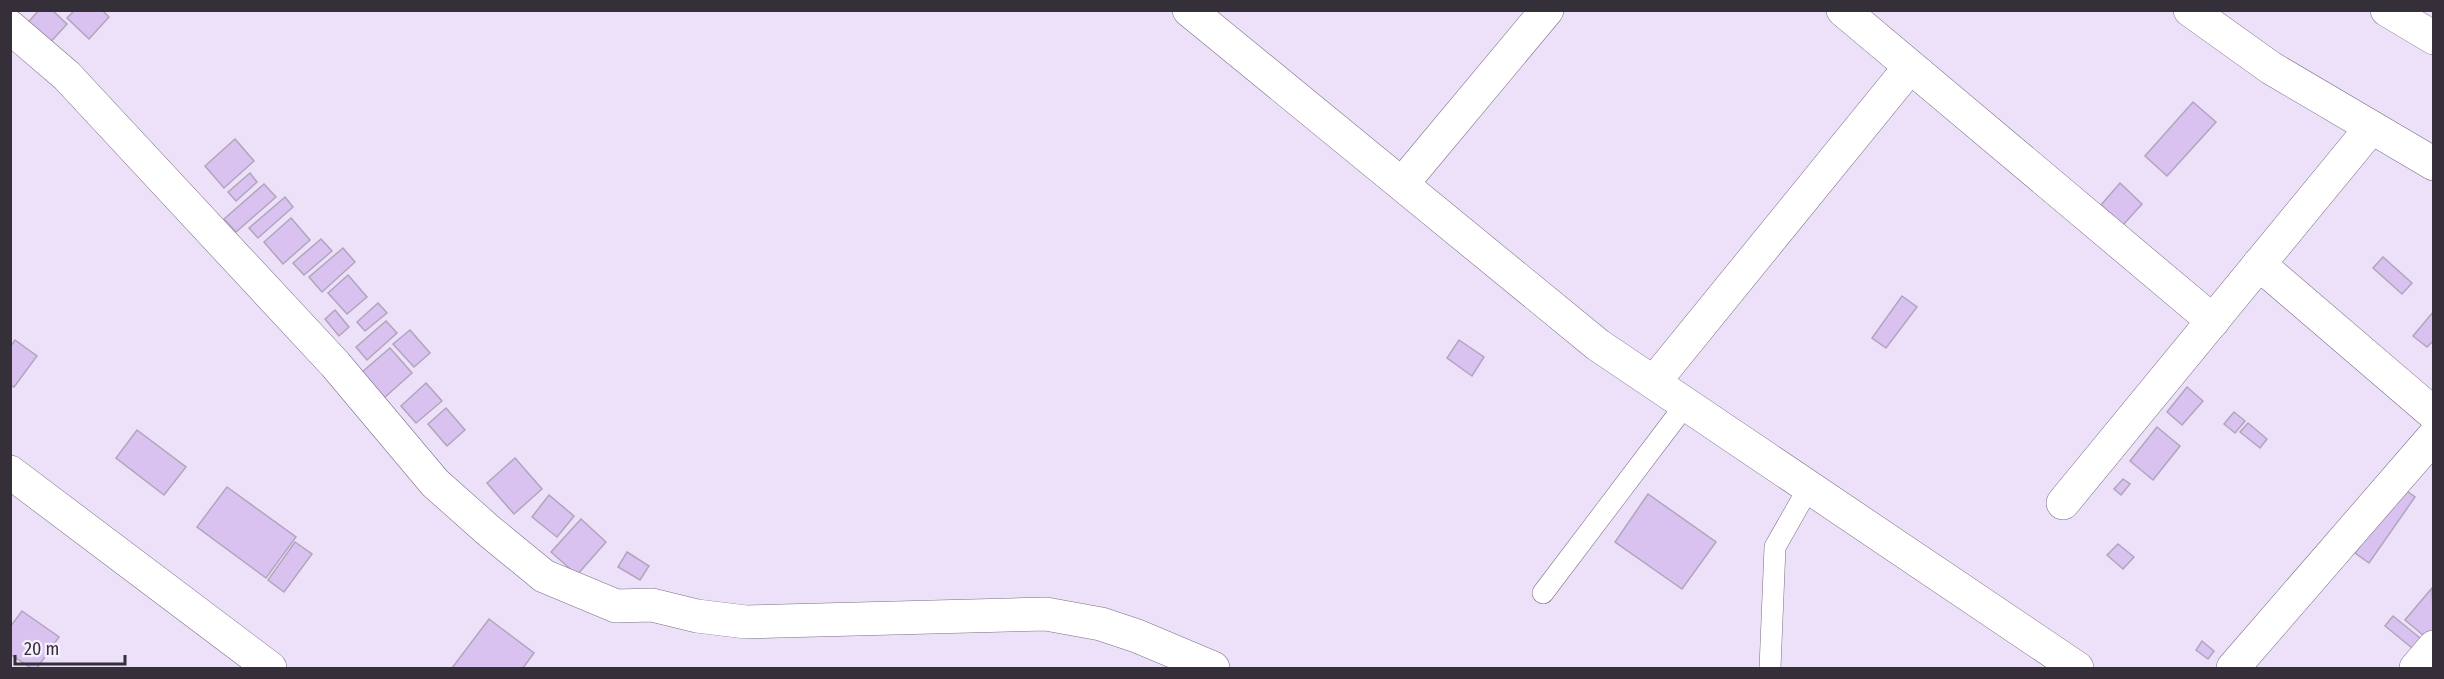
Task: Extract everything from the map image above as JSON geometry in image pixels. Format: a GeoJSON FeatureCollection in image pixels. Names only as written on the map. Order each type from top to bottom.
{"type":"FeatureCollection","features":[{"type":"Feature","properties":{"kind":"street"},"geometry":{"type":"LineString","coordinates":[[1189,10],[1598,345],[2077,669]]}},
{"type":"Feature","properties":{"kind":"street"},"geometry":{"type":"LineString","coordinates":[[1402,184],[1547,10]]}},
{"type":"Feature","properties":{"kind":"street"},"geometry":{"type":"LineString","coordinates":[[1843,10],[2213,321]]}},
{"type":"Feature","properties":{"kind":"street"},"geometry":{"type":"LineString","coordinates":[[2190,10],[2271,69],[2433,164]]}},
{"type":"Feature","properties":{"kind":"street"},"geometry":{"type":"LineString","coordinates":[[2387,10],[2433,38]]}},
{"type":"Feature","properties":{"kind":"street"},"geometry":{"type":"LineString","coordinates":[[10,27],[67,76],[335,364],[435,483],[544,576],[616,606],[652,605],[697,616],[746,622],[1046,614],[1101,624],[1137,636],[1213,669]]}},
{"type":"Feature","properties":{"kind":"street"},"geometry":{"type":"LineString","coordinates":[[1654,382],[1910,67]]}},
{"type":"Feature","properties":{"kind":"street"},"geometry":{"type":"LineString","coordinates":[[2062,503],[2372,128]]}},
{"type":"Feature","properties":{"kind":"street"},"geometry":{"type":"LineString","coordinates":[[2259,264],[2433,414]]}},
{"type":"Feature","properties":{"kind":"street"},"geometry":{"type":"LineString","coordinates":[[2233,669],[2433,436]]}},
{"type":"Feature","properties":{"kind":"street"},"geometry":{"type":"LineString","coordinates":[[10,472],[270,669]]}},
{"type":"Feature","properties":{"kind":"street"},"geometry":{"type":"LineString","coordinates":[[2416,669],[2433,648]]}},
{"type":"Feature","properties":{"kind":"lane"},"geometry":{"type":"LineString","coordinates":[[1543,593],[1686,404]]}},
{"type":"Feature","properties":{"kind":"lane"},"geometry":{"type":"LineString","coordinates":[[1770,669],[1775,547],[1809,487]]}},
{"type":"Feature","properties":{"kind":"building"},"geometry":{"type":"Polygon","coordinates":[[[39,10],[52,10],[67,24],[46,47],[24,27],[39,10]]]}},
{"type":"Feature","properties":{"kind":"building"},"geometry":{"type":"Polygon","coordinates":[[[75,10],[102,10],[109,17],[89,39],[67,18],[75,10]]]}},
{"type":"Feature","properties":{"kind":"building"},"geometry":{"type":"Polygon","coordinates":[[[2193,102],[2216,122],[2167,176],[2145,156],[2193,102]]]}},
{"type":"Feature","properties":{"kind":"building"},"geometry":{"type":"Polygon","coordinates":[[[235,139],[254,161],[224,188],[205,166],[235,139]]]}},
{"type":"Feature","properties":{"kind":"building"},"geometry":{"type":"Polygon","coordinates":[[[250,173],[257,182],[236,201],[228,192],[250,173]]]}},
{"type":"Feature","properties":{"kind":"building"},"geometry":{"type":"Polygon","coordinates":[[[2120,183],[2142,204],[2123,225],[2101,205],[2120,183]]]}},
{"type":"Feature","properties":{"kind":"building"},"geometry":{"type":"Polygon","coordinates":[[[264,184],[276,197],[236,232],[224,219],[264,184]]]}},
{"type":"Feature","properties":{"kind":"building"},"geometry":{"type":"Polygon","coordinates":[[[285,197],[293,207],[258,238],[249,228],[285,197]]]}},
{"type":"Feature","properties":{"kind":"building"},"geometry":{"type":"Polygon","coordinates":[[[291,218],[310,240],[283,264],[264,242],[291,218]]]}},
{"type":"Feature","properties":{"kind":"building"},"geometry":{"type":"Polygon","coordinates":[[[321,239],[332,251],[304,275],[293,263],[321,239]]]}},
{"type":"Feature","properties":{"kind":"building"},"geometry":{"type":"Polygon","coordinates":[[[343,248],[355,262],[322,292],[309,277],[343,248]]]}},
{"type":"Feature","properties":{"kind":"building"},"geometry":{"type":"Polygon","coordinates":[[[2383,257],[2412,283],[2402,294],[2373,268],[2383,257]]]}},
{"type":"Feature","properties":{"kind":"building"},"geometry":{"type":"Polygon","coordinates":[[[348,275],[367,297],[347,314],[328,293],[348,275]]]}},
{"type":"Feature","properties":{"kind":"building"},"geometry":{"type":"Polygon","coordinates":[[[1902,296],[1917,307],[1886,348],[1872,338],[1902,296]]]}},
{"type":"Feature","properties":{"kind":"building"},"geometry":{"type":"Polygon","coordinates":[[[378,303],[387,313],[365,331],[357,322],[378,303]]]}},
{"type":"Feature","properties":{"kind":"building"},"geometry":{"type":"Polygon","coordinates":[[[335,310],[349,327],[339,336],[325,319],[335,310]]]}},
{"type":"Feature","properties":{"kind":"building"},"geometry":{"type":"Polygon","coordinates":[[[2434,311],[2434,340],[2427,347],[2413,336],[2434,311]]]}},
{"type":"Feature","properties":{"kind":"building"},"geometry":{"type":"Polygon","coordinates":[[[386,321],[397,333],[367,360],[356,347],[386,321]]]}},
{"type":"Feature","properties":{"kind":"building"},"geometry":{"type":"Polygon","coordinates":[[[410,330],[430,353],[414,367],[393,344],[410,330]]]}},
{"type":"Feature","properties":{"kind":"building"},"geometry":{"type":"Polygon","coordinates":[[[15,340],[37,356],[14,387],[10,385],[10,347],[15,340]]]}},
{"type":"Feature","properties":{"kind":"building"},"geometry":{"type":"Polygon","coordinates":[[[1459,340],[1484,357],[1472,376],[1447,358],[1459,340]]]}},
{"type":"Feature","properties":{"kind":"building"},"geometry":{"type":"Polygon","coordinates":[[[390,348],[412,373],[384,398],[362,372],[390,348]]]}},
{"type":"Feature","properties":{"kind":"building"},"geometry":{"type":"Polygon","coordinates":[[[426,383],[442,401],[416,423],[401,406],[426,383]]]}},
{"type":"Feature","properties":{"kind":"building"},"geometry":{"type":"Polygon","coordinates":[[[2187,387],[2203,401],[2182,425],[2167,412],[2187,387]]]}},
{"type":"Feature","properties":{"kind":"building"},"geometry":{"type":"Polygon","coordinates":[[[446,408],[465,430],[447,446],[428,424],[446,408]]]}},
{"type":"Feature","properties":{"kind":"building"},"geometry":{"type":"Polygon","coordinates":[[[2234,412],[2245,421],[2235,433],[2224,424],[2234,412]]]}},
{"type":"Feature","properties":{"kind":"building"},"geometry":{"type":"Polygon","coordinates":[[[2248,423],[2267,439],[2260,448],[2240,432],[2248,423]]]}},
{"type":"Feature","properties":{"kind":"building"},"geometry":{"type":"Polygon","coordinates":[[[2157,427],[2180,446],[2153,480],[2130,461],[2157,427]]]}},
{"type":"Feature","properties":{"kind":"building"},"geometry":{"type":"Polygon","coordinates":[[[137,430],[186,467],[164,495],[116,458],[137,430]]]}},
{"type":"Feature","properties":{"kind":"building"},"geometry":{"type":"Polygon","coordinates":[[[515,458],[542,489],[514,514],[487,483],[515,458]]]}},
{"type":"Feature","properties":{"kind":"building"},"geometry":{"type":"Polygon","coordinates":[[[2123,479],[2130,484],[2121,495],[2114,489],[2123,479]]]}},
{"type":"Feature","properties":{"kind":"building"},"geometry":{"type":"Polygon","coordinates":[[[227,487],[296,537],[266,578],[197,527],[227,487]]]}},
{"type":"Feature","properties":{"kind":"building"},"geometry":{"type":"Polygon","coordinates":[[[2401,487],[2415,497],[2369,563],[2355,553],[2401,487]]]}},
{"type":"Feature","properties":{"kind":"building"},"geometry":{"type":"Polygon","coordinates":[[[1648,494],[1716,542],[1682,589],[1615,542],[1648,494]]]}},
{"type":"Feature","properties":{"kind":"building"},"geometry":{"type":"Polygon","coordinates":[[[549,495],[574,516],[557,537],[532,517],[549,495]]]}},
{"type":"Feature","properties":{"kind":"building"},"geometry":{"type":"Polygon","coordinates":[[[581,519],[606,542],[577,575],[551,552],[581,519]]]}},
{"type":"Feature","properties":{"kind":"building"},"geometry":{"type":"Polygon","coordinates":[[[295,542],[312,554],[284,592],[268,580],[295,542]]]}},
{"type":"Feature","properties":{"kind":"building"},"geometry":{"type":"Polygon","coordinates":[[[2118,544],[2134,557],[2123,569],[2107,555],[2118,544]]]}},
{"type":"Feature","properties":{"kind":"building"},"geometry":{"type":"Polygon","coordinates":[[[627,552],[649,566],[640,580],[618,567],[627,552]]]}},
{"type":"Feature","properties":{"kind":"building"},"geometry":{"type":"Polygon","coordinates":[[[2432,588],[2434,634],[2429,640],[2405,620],[2432,588]]]}},
{"type":"Feature","properties":{"kind":"building"},"geometry":{"type":"Polygon","coordinates":[[[22,611],[59,637],[37,668],[31,668],[10,654],[10,627],[22,611]]]}},
{"type":"Feature","properties":{"kind":"building"},"geometry":{"type":"Polygon","coordinates":[[[2393,616],[2425,642],[2417,652],[2385,626],[2393,616]]]}},
{"type":"Feature","properties":{"kind":"building"},"geometry":{"type":"Polygon","coordinates":[[[489,619],[534,653],[523,668],[452,668],[489,619]]]}},
{"type":"Feature","properties":{"kind":"building"},"geometry":{"type":"Polygon","coordinates":[[[2202,641],[2214,651],[2208,659],[2196,650],[2202,641]]]}}]}
